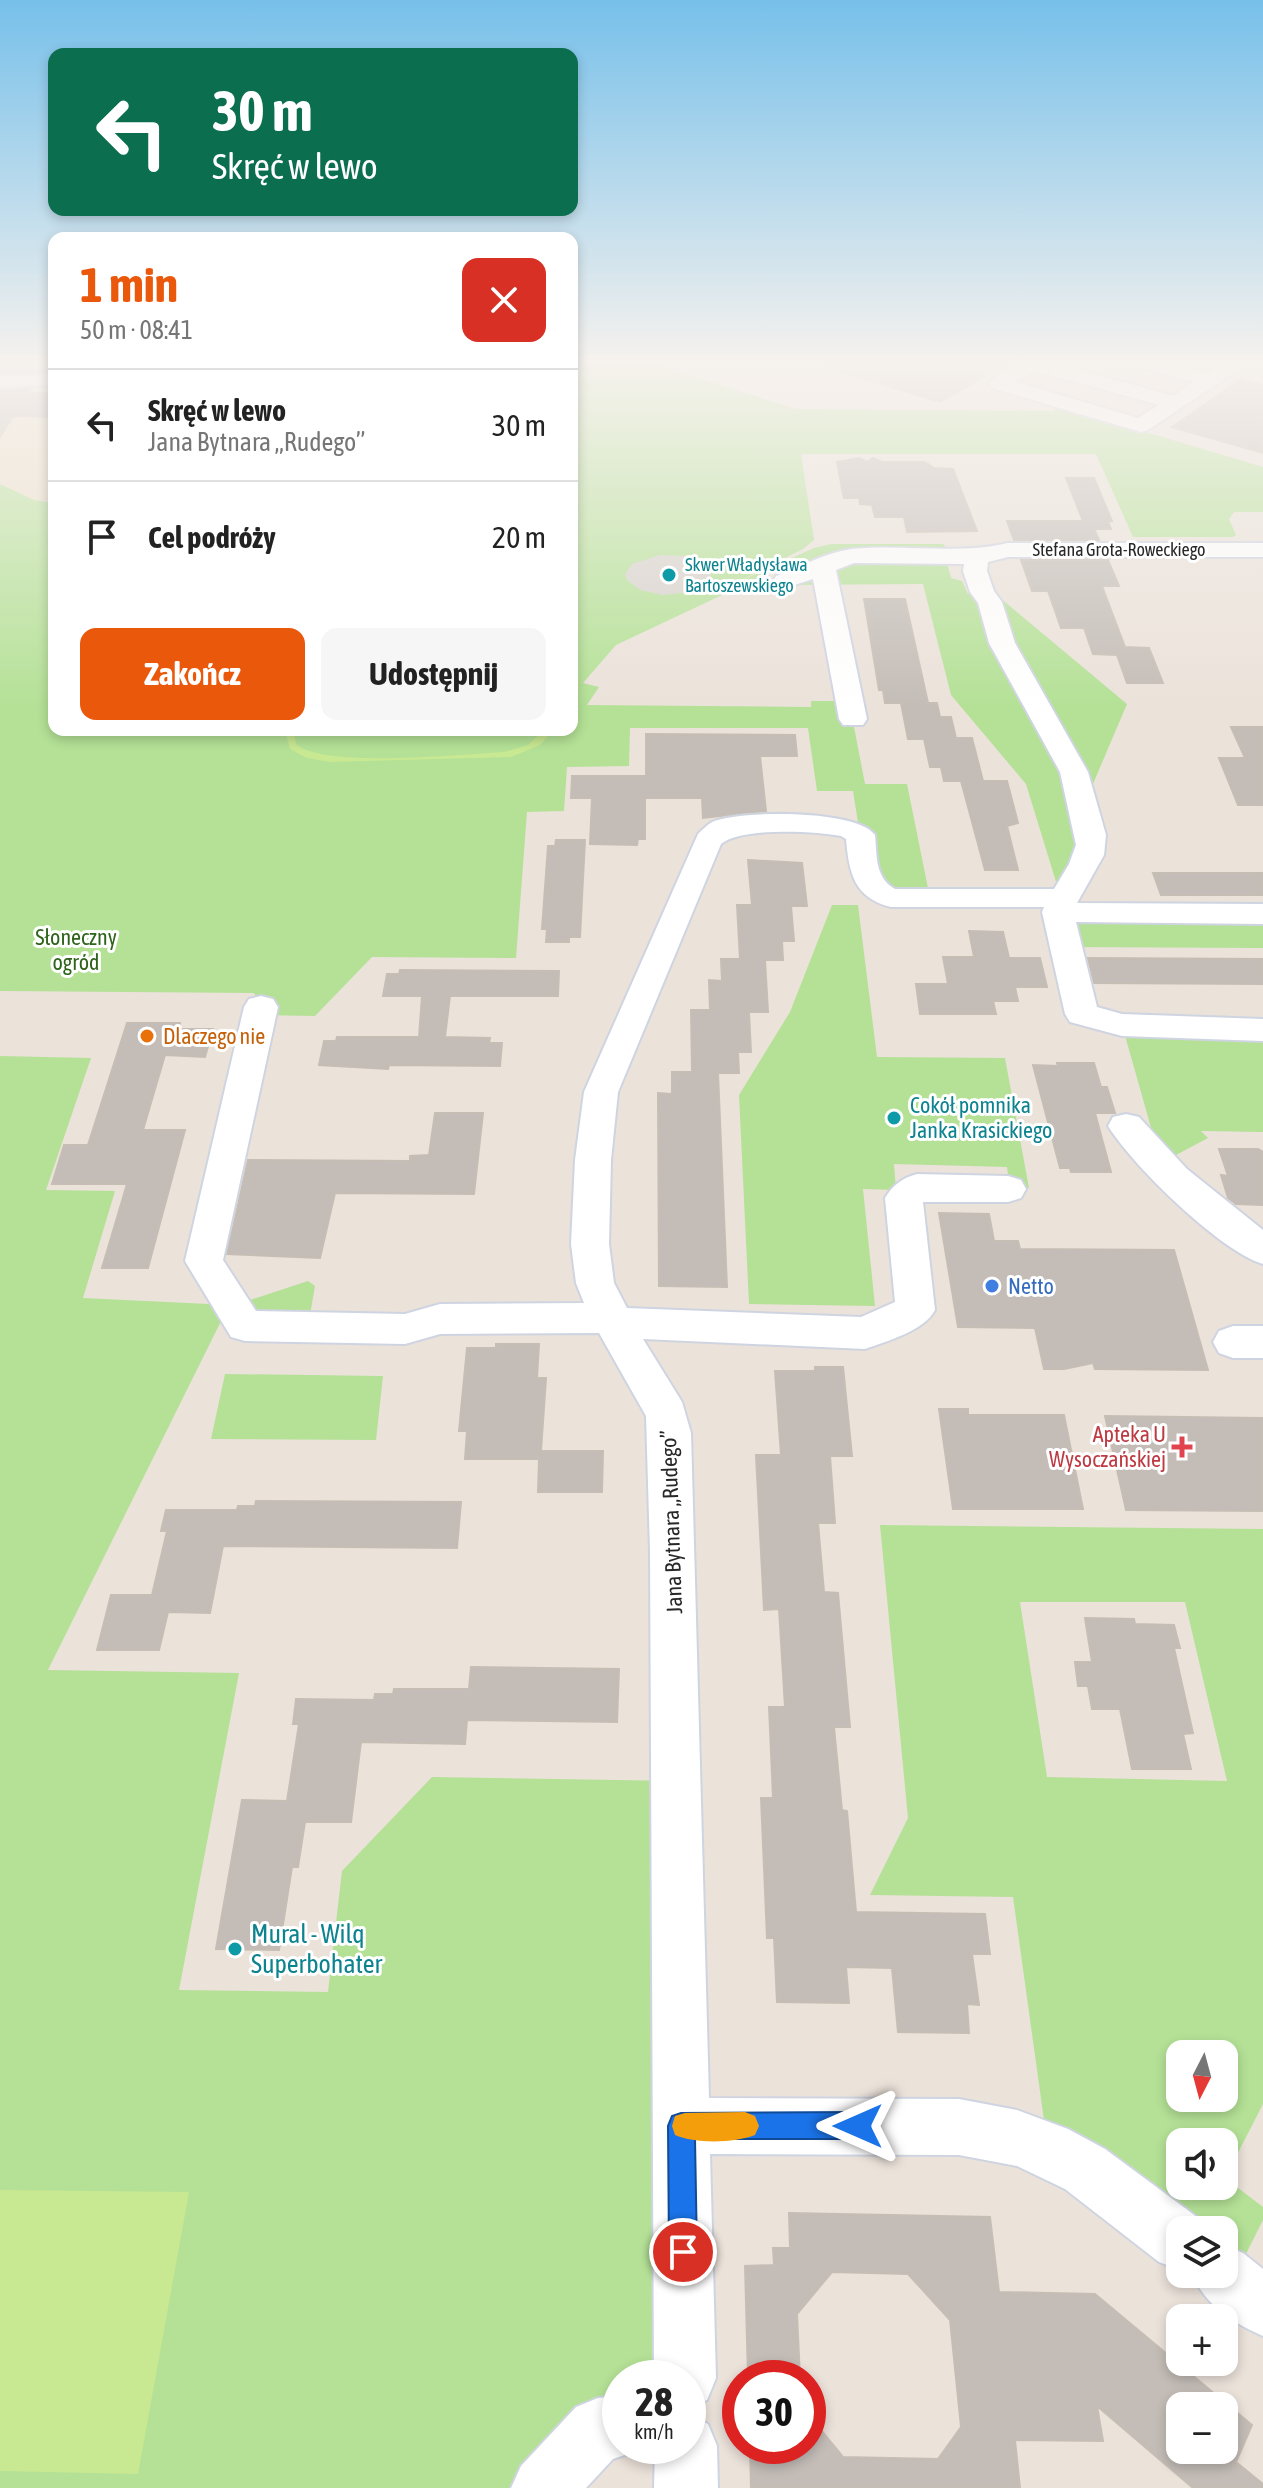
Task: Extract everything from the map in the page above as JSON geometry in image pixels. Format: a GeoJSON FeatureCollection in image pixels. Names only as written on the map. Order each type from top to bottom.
{"type":"FeatureCollection","features":[{"type":"Feature","properties":{"kind":"street","name":"Stefana Grota-Roweckiego"},"geometry":{"type":"LineString","coordinates":[[785,581],[836,559],[854,556],[977,557],[997,551],[1263,550]]}},
{"type":"Feature","properties":{"kind":"street"},"geometry":{"type":"LineString","coordinates":[[977,557],[975,571],[982,592],[990,602],[1002,643],[1074,772],[1090,831],[1093,845],[1060,905],[1082,1014],[1122,1025],[1263,1030]]}},
{"type":"Feature","properties":{"kind":"street"},"geometry":{"type":"LineString","coordinates":[[823,567],[853,719]]}},
{"type":"Feature","properties":{"kind":"street","name":"Jana Bytnara „Rudego”"},"geometry":{"type":"LineString","coordinates":[[685,2360],[670,1433],[667,1414],[597,1289],[591,1266],[596,1123],[601,1092],[713,833],[735,827],[831,826],[854,830],[860,835],[868,885],[877,894],[891,898],[1060,905]]}},
{"type":"Feature","properties":{"kind":"street"},"geometry":{"type":"LineString","coordinates":[[1060,905],[1263,914]]}},
{"type":"Feature","properties":{"kind":"street"},"geometry":{"type":"LineString","coordinates":[[261,1007],[204,1261],[245,1326],[405,1329],[440,1319],[614,1321],[865,1333],[915,1310],[904,1198],[917,1187],[1008,1189]]}},
{"type":"Feature","properties":{"kind":"street"},"geometry":{"type":"LineString","coordinates":[[1126,1126],[1150,1156],[1188,1194],[1263,1250]]}},
{"type":"Feature","properties":{"kind":"street"},"geometry":{"type":"LineString","coordinates":[[681,2126],[959,2127],[1017,2138],[1048,2149],[1085,2169],[1166,2230]]}},
{"type":"Feature","properties":{"kind":"street"},"geometry":{"type":"LineString","coordinates":[[1238,2286],[1263,2306]]}},
{"type":"Feature","properties":{"kind":"street"},"geometry":{"type":"LineString","coordinates":[[543,2488],[598,2429],[602,2429]]}},
{"type":"Feature","properties":{"kind":"street"},"geometry":{"type":"LineString","coordinates":[[686,2464],[686,2488]]}},
{"type":"Feature","properties":{"kind":"shaded area"},"geometry":{"type":"Polygon","coordinates":[[[0,477],[48,477],[48,502],[34,500],[0,484],[0,477]]]}},
{"type":"Feature","properties":{"kind":"shaded area","name":"Skwer Władysława Bartoszewskiego"},"geometry":{"type":"Polygon","coordinates":[[[660,555],[686,556],[701,562],[711,570],[711,581],[698,591],[663,595],[640,590],[627,580],[625,574],[632,564],[660,555]]]}},
{"type":"Feature","properties":{"kind":"green space","name":"Słoneczny ogród"},"geometry":{"type":"Polygon","coordinates":[[[578,477],[804,477],[814,540],[803,549],[738,582],[814,548],[831,544],[943,544],[946,548],[944,552],[931,553],[929,547],[856,548],[857,559],[946,559],[951,578],[962,581],[968,594],[993,592],[1127,704],[1084,805],[1091,835],[1061,898],[1026,784],[951,695],[923,584],[785,585],[807,572],[788,564],[616,645],[583,683],[599,687],[587,705],[811,707],[811,701],[849,701],[865,784],[907,784],[930,898],[891,898],[860,835],[853,791],[817,791],[808,728],[630,728],[629,766],[567,767],[564,811],[527,812],[516,958],[372,957],[315,1016],[259,1015],[261,1007],[254,993],[0,991],[0,484],[34,500],[48,502],[48,736],[578,736],[578,477]]]}},
{"type":"Feature","properties":{"kind":"green space"},"geometry":{"type":"Polygon","coordinates":[[[1106,477],[1263,477],[1263,512],[1234,512],[1229,519],[1236,535],[1233,537],[1133,537],[1106,477]]]}},
{"type":"Feature","properties":{"kind":"green space"},"geometry":{"type":"Polygon","coordinates":[[[287,736],[294,736],[296,744],[311,752],[335,756],[428,757],[505,752],[528,745],[538,736],[548,736],[540,745],[511,757],[330,762],[307,758],[290,749],[287,736]]]}},
{"type":"Feature","properties":{"kind":"green space"},"geometry":{"type":"Polygon","coordinates":[[[832,905],[858,905],[877,1057],[1005,1058],[1029,1188],[1010,1189],[1007,1167],[894,1164],[896,1190],[863,1189],[875,1306],[749,1304],[739,1095],[790,1012],[832,905]]]}},
{"type":"Feature","properties":{"kind":"green space"},"geometry":{"type":"Polygon","coordinates":[[[1058,912],[1263,914],[1263,948],[1066,947],[1058,912]]]}},
{"type":"Feature","properties":{"kind":"green space"},"geometry":{"type":"Polygon","coordinates":[[[1122,1025],[1263,1030],[1263,1132],[1201,1131],[1208,1138],[1161,1163],[1122,1025]]]}},
{"type":"Feature","properties":{"kind":"green space"},"geometry":{"type":"Polygon","coordinates":[[[0,1056],[91,1058],[46,1190],[115,1191],[83,1298],[229,1305],[48,1670],[239,1673],[179,1990],[328,1992],[342,1871],[432,1777],[678,1781],[685,2360],[602,2360],[604,2464],[546,2488],[0,2488],[0,1056]]]}},
{"type":"Feature","properties":{"kind":"green space"},"geometry":{"type":"Polygon","coordinates":[[[308,1281],[315,1286],[310,1315],[255,1314],[241,1303],[308,1281]]]}},
{"type":"Feature","properties":{"kind":"green space"},"geometry":{"type":"Polygon","coordinates":[[[225,1374],[383,1376],[376,1440],[211,1439],[225,1374]]]}},
{"type":"Feature","properties":{"kind":"green space"},"geometry":{"type":"Polygon","coordinates":[[[880,1525],[1263,1529],[1263,2104],[1238,2153],[1238,2128],[1166,2128],[1166,2200],[1238,2200],[1238,2188],[1263,2207],[1263,2220],[1238,2270],[1238,2216],[1166,2216],[1166,2221],[1048,2149],[1013,1897],[870,1895],[908,1818],[880,1525]],[[1020,1602],[1047,1777],[1227,1781],[1185,1602],[1020,1602]]]}},
{"type":"Feature","properties":{"kind":"green space"},"geometry":{"type":"Polygon","coordinates":[[[0,2190],[189,2192],[138,2474],[0,2471],[0,2190]]]}},
{"type":"Feature","properties":{"kind":"building"},"geometry":{"type":"Polygon","coordinates":[[[840,477],[956,477],[977,531],[907,532],[904,517],[875,517],[872,505],[860,504],[859,498],[844,498],[840,477]]]}},
{"type":"Feature","properties":{"kind":"building"},"geometry":{"type":"Polygon","coordinates":[[[1066,478],[1094,478],[1112,521],[1108,522],[1111,529],[1094,529],[1099,540],[1014,540],[1007,521],[1083,521],[1066,478]]]}},
{"type":"Feature","properties":{"kind":"building"},"geometry":{"type":"Polygon","coordinates":[[[1021,560],[1108,560],[1119,586],[1102,586],[1125,647],[1149,648],[1163,683],[1127,683],[1117,655],[1093,654],[1084,628],[1061,628],[1048,591],[1032,591],[1021,560]]]}},
{"type":"Feature","properties":{"kind":"building"},"geometry":{"type":"Polygon","coordinates":[[[864,599],[905,599],[928,703],[937,703],[940,717],[951,717],[956,738],[972,738],[983,781],[1007,781],[1018,823],[1007,826],[1018,870],[985,870],[961,781],[944,781],[941,767],[930,767],[924,739],[908,739],[901,703],[885,703],[883,690],[879,690],[864,599]]]}},
{"type":"Feature","properties":{"kind":"building"},"geometry":{"type":"Polygon","coordinates":[[[1231,727],[1263,727],[1263,805],[1238,805],[1219,758],[1245,758],[1231,727]]]}},
{"type":"Feature","properties":{"kind":"building"},"geometry":{"type":"Polygon","coordinates":[[[646,734],[795,735],[797,756],[760,756],[766,811],[703,818],[702,798],[645,798],[645,839],[638,839],[637,845],[590,844],[592,798],[571,798],[572,776],[646,776],[646,734]]]}},
{"type":"Feature","properties":{"kind":"building"},"geometry":{"type":"Polygon","coordinates":[[[556,840],[585,840],[580,937],[569,937],[569,942],[546,942],[547,929],[542,929],[548,846],[555,846],[556,840]]]}},
{"type":"Feature","properties":{"kind":"building"},"geometry":{"type":"Polygon","coordinates":[[[748,860],[802,863],[807,906],[791,906],[794,941],[782,941],[783,960],[765,960],[768,1012],[749,1012],[751,1052],[738,1052],[739,1073],[718,1073],[727,1287],[659,1286],[658,1093],[672,1094],[672,1072],[692,1072],[691,1010],[710,1010],[709,980],[722,981],[721,959],[740,959],[737,905],[752,905],[748,860]]]}},
{"type":"Feature","properties":{"kind":"building"},"geometry":{"type":"Polygon","coordinates":[[[1153,873],[1263,873],[1263,895],[1161,895],[1153,873]]]}},
{"type":"Feature","properties":{"kind":"building"},"geometry":{"type":"Polygon","coordinates":[[[969,931],[1003,932],[1009,958],[1040,958],[1047,987],[1015,987],[1018,1001],[993,1001],[996,1014],[920,1014],[916,984],[948,984],[943,957],[974,957],[969,931]]]}},
{"type":"Feature","properties":{"kind":"building"},"geometry":{"type":"Polygon","coordinates":[[[1088,958],[1263,959],[1263,984],[1094,983],[1088,958]]]}},
{"type":"Feature","properties":{"kind":"building"},"geometry":{"type":"Polygon","coordinates":[[[400,970],[559,971],[558,996],[450,996],[445,1037],[490,1038],[489,1043],[502,1043],[500,1066],[389,1065],[388,1069],[319,1065],[324,1041],[336,1041],[337,1037],[419,1037],[422,996],[383,996],[387,974],[399,974],[400,970]]]}},
{"type":"Feature","properties":{"kind":"building"},"geometry":{"type":"Polygon","coordinates":[[[127,1023],[180,1023],[178,1029],[213,1029],[205,1057],[165,1055],[143,1130],[185,1130],[148,1268],[102,1268],[127,1184],[52,1184],[64,1145],[88,1145],[127,1023]]]}},
{"type":"Feature","properties":{"kind":"building"},"geometry":{"type":"Polygon","coordinates":[[[1057,1063],[1094,1063],[1101,1087],[1107,1087],[1115,1113],[1095,1113],[1111,1172],[1071,1172],[1070,1168],[1060,1168],[1033,1065],[1058,1066],[1057,1063]]]}},
{"type":"Feature","properties":{"kind":"building"},"geometry":{"type":"Polygon","coordinates":[[[435,1113],[483,1113],[474,1194],[335,1193],[320,1258],[227,1254],[248,1160],[410,1161],[410,1156],[429,1155],[435,1113]]]}},
{"type":"Feature","properties":{"kind":"building"},"geometry":{"type":"Polygon","coordinates":[[[1219,1149],[1258,1149],[1263,1152],[1263,1205],[1236,1204],[1228,1198],[1221,1175],[1228,1176],[1219,1149]]]}},
{"type":"Feature","properties":{"kind":"building"},"geometry":{"type":"Polygon","coordinates":[[[939,1213],[989,1214],[994,1241],[1018,1241],[1020,1249],[1174,1250],[1208,1370],[1095,1369],[1093,1363],[1064,1369],[1044,1369],[1035,1328],[958,1327],[939,1213]]]}},
{"type":"Feature","properties":{"kind":"building"},"geometry":{"type":"Polygon","coordinates":[[[496,1344],[539,1344],[537,1378],[546,1378],[541,1451],[603,1451],[602,1492],[538,1492],[539,1459],[465,1459],[467,1431],[459,1431],[467,1348],[496,1348],[496,1344]]]}},
{"type":"Feature","properties":{"kind":"building"},"geometry":{"type":"Polygon","coordinates":[[[815,1367],[843,1367],[852,1456],[830,1456],[835,1523],[818,1523],[824,1592],[838,1593],[850,1727],[834,1727],[842,1810],[847,1811],[856,1912],[985,1914],[990,1954],[972,1954],[979,2005],[967,2004],[969,2033],[898,2032],[892,1968],[846,1967],[849,2003],[777,2002],[774,1938],[767,1938],[761,1798],[773,1798],[769,1707],[785,1707],[779,1609],[764,1610],[756,1455],[781,1455],[775,1371],[815,1371],[815,1367]]]}},
{"type":"Feature","properties":{"kind":"building"},"geometry":{"type":"Polygon","coordinates":[[[939,1409],[968,1409],[968,1415],[1064,1415],[1083,1509],[953,1509],[939,1409]]]}},
{"type":"Feature","properties":{"kind":"building"},"geometry":{"type":"Polygon","coordinates":[[[1105,1416],[1263,1418],[1263,1511],[1126,1510],[1105,1416]]]}},
{"type":"Feature","properties":{"kind":"building"},"geometry":{"type":"Polygon","coordinates":[[[256,1501],[461,1502],[457,1548],[223,1546],[210,1613],[168,1612],[159,1650],[97,1650],[111,1595],[152,1595],[167,1531],[161,1531],[166,1510],[237,1510],[238,1506],[255,1506],[256,1501]]]}},
{"type":"Feature","properties":{"kind":"building"},"geometry":{"type":"Polygon","coordinates":[[[1085,1618],[1134,1619],[1135,1624],[1174,1625],[1180,1648],[1174,1648],[1193,1733],[1183,1734],[1191,1769],[1132,1769],[1120,1709],[1092,1709],[1088,1686],[1078,1686],[1075,1662],[1092,1662],[1085,1618]]]}},
{"type":"Feature","properties":{"kind":"building"},"geometry":{"type":"Polygon","coordinates":[[[471,1667],[619,1669],[617,1722],[467,1720],[465,1744],[361,1742],[351,1822],[305,1822],[298,1867],[292,1867],[279,1950],[216,1949],[242,1800],[287,1801],[299,1724],[293,1724],[296,1699],[374,1700],[375,1694],[393,1694],[394,1689],[469,1689],[471,1667]]]}},
{"type":"Feature","properties":{"kind":"building"},"geometry":{"type":"Polygon","coordinates":[[[789,2213],[990,2217],[999,2292],[1095,2294],[1166,2353],[1166,2376],[1193,2376],[1212,2392],[1166,2392],[1166,2464],[1238,2464],[1263,2484],[1263,2488],[1193,2488],[1097,2406],[1103,2441],[1015,2440],[1020,2488],[751,2488],[750,2464],[826,2464],[826,2436],[843,2457],[938,2459],[961,2427],[950,2320],[908,2274],[832,2272],[797,2314],[799,2360],[748,2360],[745,2266],[774,2265],[773,2248],[790,2248],[789,2213]]]}},
{"type":"Feature","properties":{"kind":"building"},"geometry":{"type":"Polygon","coordinates":[[[1238,2413],[1252,2425],[1238,2457],[1238,2413]]]}},
{"type":"Feature","properties":{"kind":"slow traffic"},"geometry":{"type":"LineString","coordinates":[[685,2126],[745,2126]]}},
{"type":"Feature","properties":{"kind":"place","name":"Skwer Władysława Bartoszewskiego"},"geometry":{"type":"Point","coordinates":[669,575]}},
{"type":"Feature","properties":{"kind":"place","name":"Dlaczego nie"},"geometry":{"type":"Point","coordinates":[147,1036]}},
{"type":"Feature","properties":{"kind":"place","name":"Cokół pomnika Janka Krasickiego"},"geometry":{"type":"Point","coordinates":[894,1118]}},
{"type":"Feature","properties":{"kind":"place","name":"Netto"},"geometry":{"type":"Point","coordinates":[992,1286]}},
{"type":"Feature","properties":{"kind":"place","name":"Apteka U Wysoczańskiej"},"geometry":{"type":"Point","coordinates":[1182,1447]}},
{"type":"Feature","properties":{"kind":"place","name":"Mural - Wilq Superbohater"},"geometry":{"type":"Point","coordinates":[235,1949]}},
{"type":"Feature","properties":{"kind":"route"},"geometry":{"type":"LineString","coordinates":[[683,2252],[681,2126],[858,2126]]}}]}
